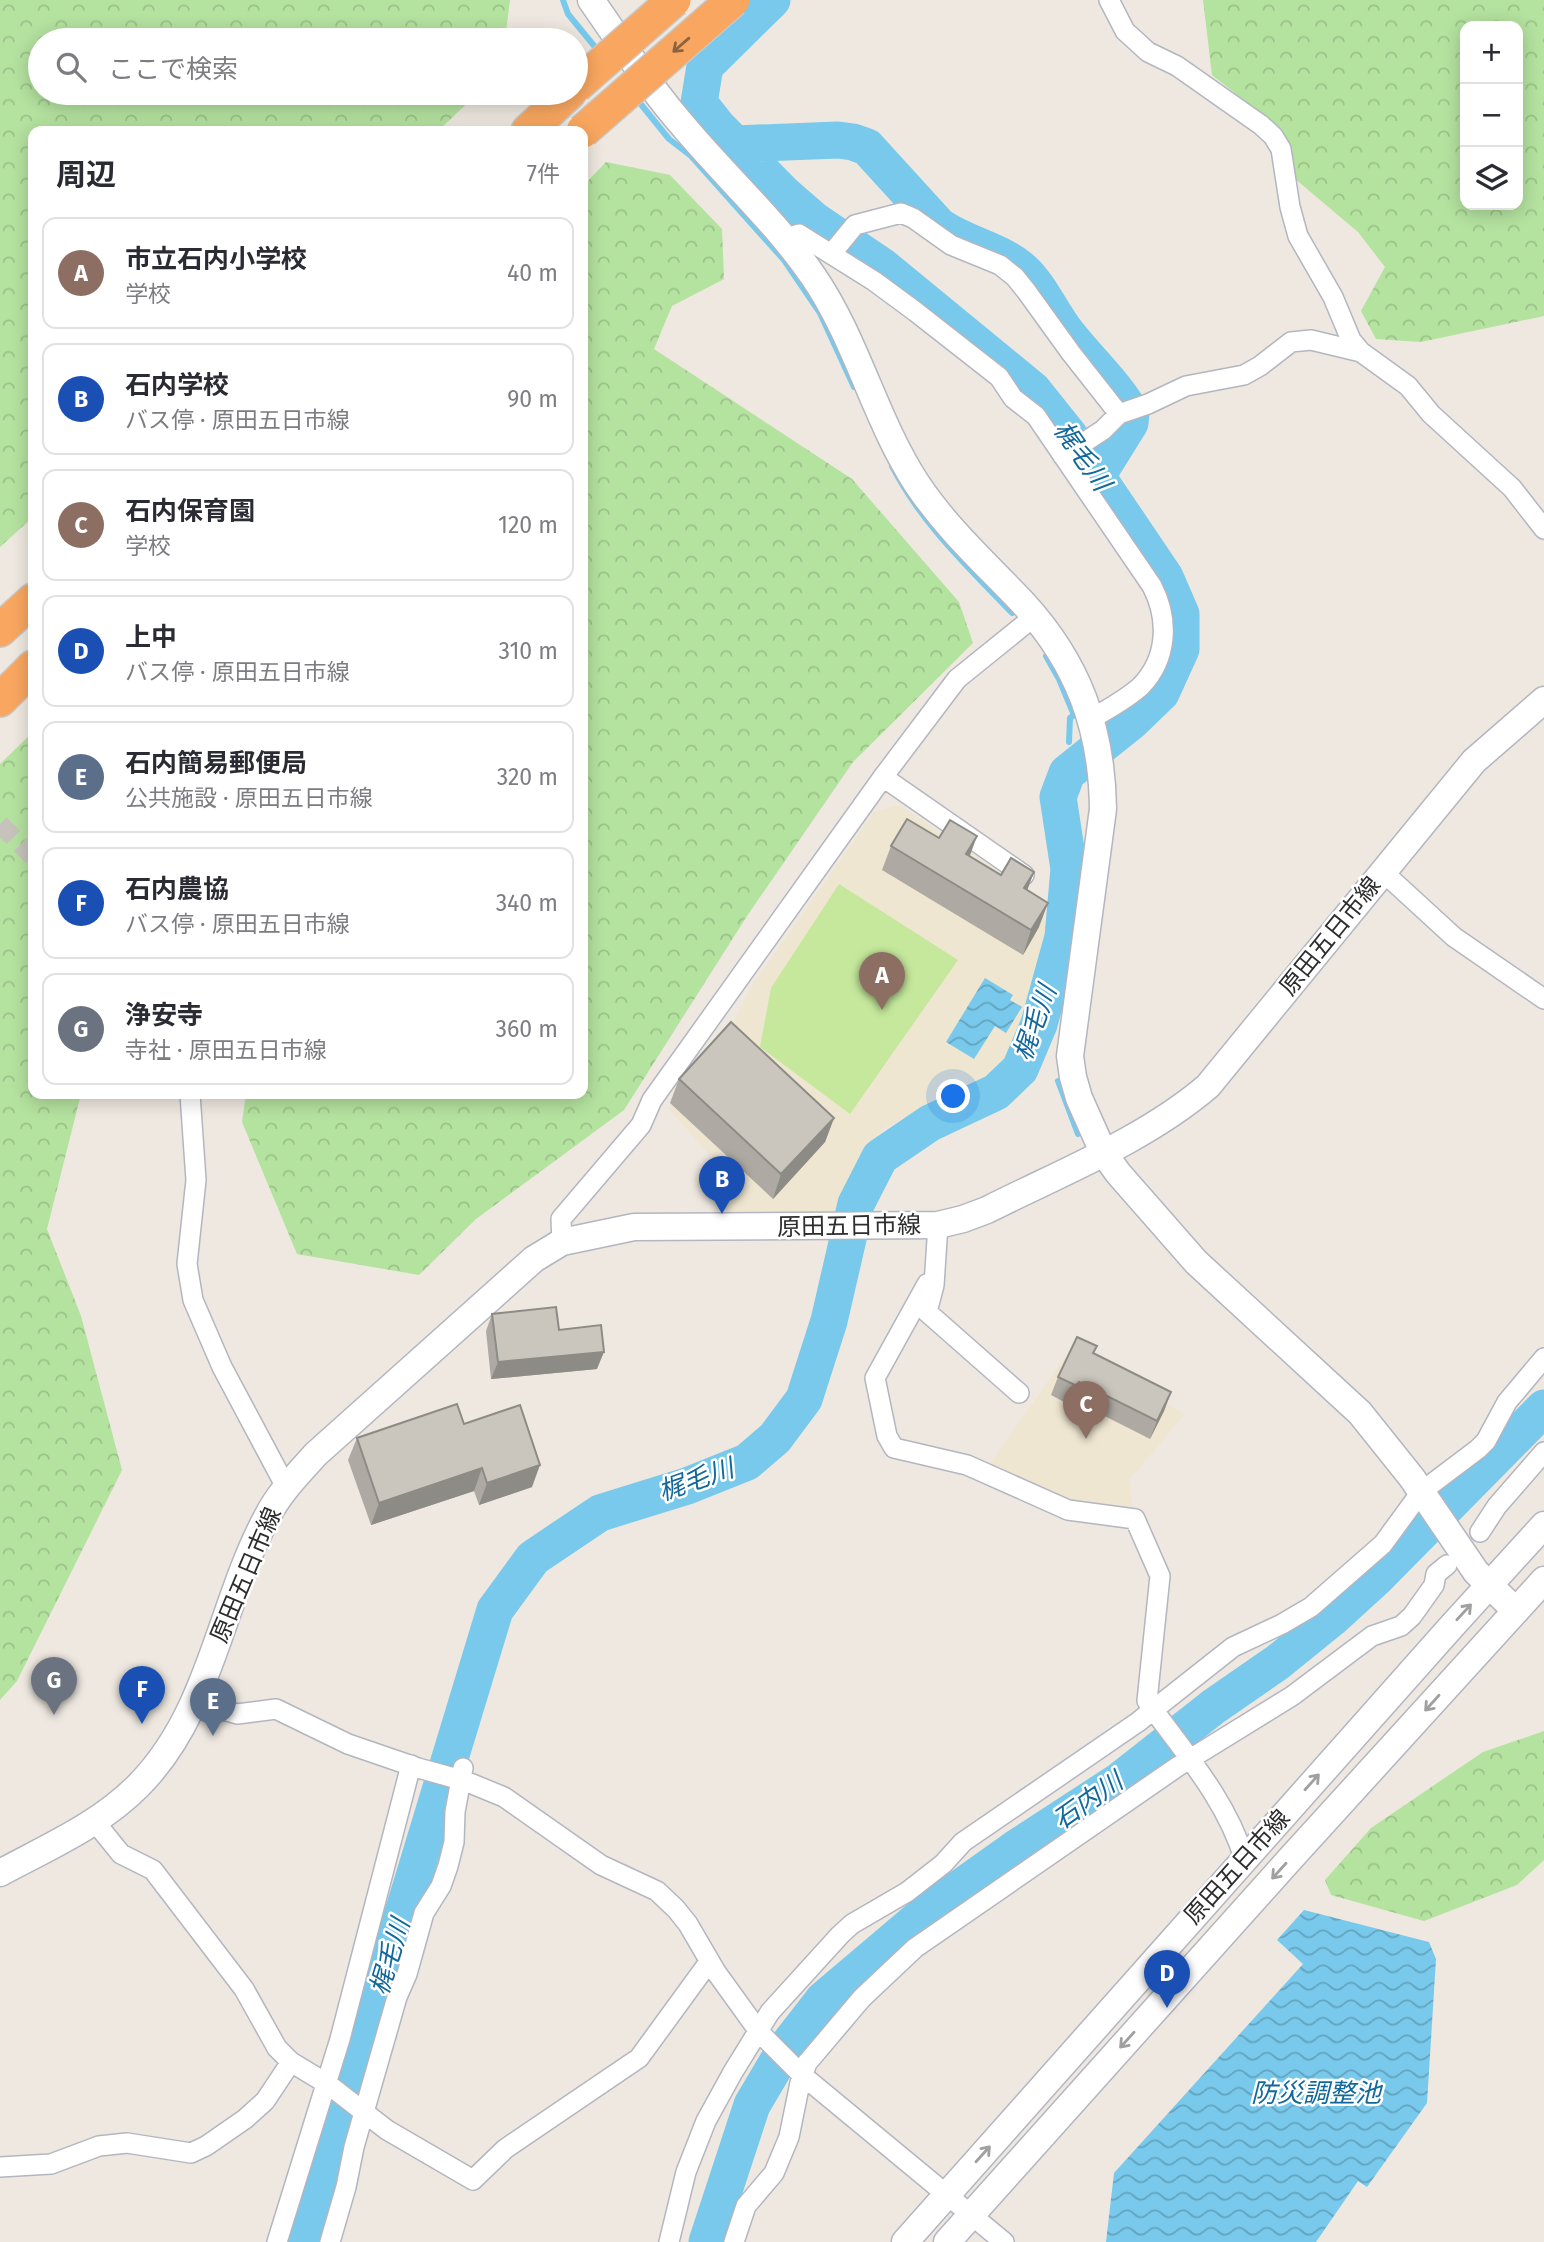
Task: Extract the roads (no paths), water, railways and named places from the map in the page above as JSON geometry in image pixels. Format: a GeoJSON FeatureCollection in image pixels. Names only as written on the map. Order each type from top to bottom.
{"type":"FeatureCollection","features":[{"type":"Feature","properties":{"kind":"highway"},"geometry":{"type":"LineString","coordinates":[[588,75],[674,0]]}},
{"type":"Feature","properties":{"kind":"highway"},"geometry":{"type":"LineString","coordinates":[[588,127],[733,0]]}},
{"type":"Feature","properties":{"kind":"highway"},"geometry":{"type":"LineString","coordinates":[[533,126],[556,105]]}},
{"type":"Feature","properties":{"kind":"highway"},"geometry":{"type":"LineString","coordinates":[[0,630],[28,605]]}},
{"type":"Feature","properties":{"kind":"highway"},"geometry":{"type":"LineString","coordinates":[[0,700],[28,672]]}},
{"type":"Feature","properties":{"kind":"main road"},"geometry":{"type":"LineString","coordinates":[[591,0],[677,119],[784,239],[814,278],[832,307],[915,482],[935,511],[1035,617],[1059,648],[1073,673],[1092,722],[1100,759],[1102,809],[1070,1056],[1079,1098],[1103,1152],[1190,1255],[1360,1413],[1387,1444],[1423,1495],[1453,1556],[1516,1611]]}},
{"type":"Feature","properties":{"kind":"main road","name":"原田五日市線"},"geometry":{"type":"LineString","coordinates":[[0,1874],[95,1822],[139,1785],[167,1750],[196,1702],[243,1570],[267,1516],[286,1487],[316,1454],[534,1259],[562,1241],[634,1227],[865,1227],[938,1225],[963,1220],[1142,1132],[1176,1111],[1208,1086],[1474,761],[1544,700]]}},
{"type":"Feature","properties":{"kind":"main road","name":"原田五日市線"},"geometry":{"type":"LineString","coordinates":[[905,2242],[1244,1858],[1544,1525]]}},
{"type":"Feature","properties":{"kind":"main road","name":"原田五日市線"},"geometry":{"type":"LineString","coordinates":[[947,2242],[1544,1580]]}},
{"type":"Feature","properties":{"kind":"street"},"geometry":{"type":"LineString","coordinates":[[1109,0],[1125,31],[1148,52],[1177,66],[1273,136],[1281,149],[1285,164],[1290,207],[1298,236],[1333,297],[1350,340],[1361,352],[1408,386],[1431,414],[1512,488],[1544,529]]}},
{"type":"Feature","properties":{"kind":"street"},"geometry":{"type":"LineString","coordinates":[[834,251],[854,226],[894,214],[907,215],[951,245],[1000,265],[1015,277],[1071,353],[1125,412]]}},
{"type":"Feature","properties":{"kind":"street"},"geometry":{"type":"LineString","coordinates":[[784,239],[799,234],[834,251],[999,377],[1013,398],[1034,414],[1066,454],[1152,586],[1163,613],[1163,645],[1158,662],[1150,674],[1127,696],[1092,722]]}},
{"type":"Feature","properties":{"kind":"street"},"geometry":{"type":"LineString","coordinates":[[1066,454],[1125,412],[1186,386],[1244,375],[1291,342],[1311,340],[1361,352]]}},
{"type":"Feature","properties":{"kind":"street"},"geometry":{"type":"LineString","coordinates":[[562,1241],[561,1219],[641,1125],[652,1100],[883,777],[957,679],[1035,617]]}},
{"type":"Feature","properties":{"kind":"street"},"geometry":{"type":"LineString","coordinates":[[883,777],[1024,874]]}},
{"type":"Feature","properties":{"kind":"street"},"geometry":{"type":"LineString","coordinates":[[1382,871],[1454,937],[1544,999]]}},
{"type":"Feature","properties":{"kind":"street"},"geometry":{"type":"LineString","coordinates":[[190,1099],[196,1180],[187,1264],[193,1300],[222,1367],[286,1487]]}},
{"type":"Feature","properties":{"kind":"street"},"geometry":{"type":"LineString","coordinates":[[938,1225],[934,1285],[927,1311],[1019,1393]]}},
{"type":"Feature","properties":{"kind":"street"},"geometry":{"type":"LineString","coordinates":[[934,1285],[927,1284],[875,1378],[887,1436],[894,1448],[967,1465],[1068,1510],[1135,1519],[1160,1576],[1147,1701],[1208,1783],[1238,1839],[1244,1858]]}},
{"type":"Feature","properties":{"kind":"street"},"geometry":{"type":"LineString","coordinates":[[669,2242],[686,2172],[706,2121],[774,2007],[828,1946],[852,1924],[907,1892],[943,1864],[963,1842],[1155,1711],[1233,1647],[1297,1616],[1324,1596],[1383,1544],[1423,1495],[1486,1441],[1505,1405],[1544,1358]]}},
{"type":"Feature","properties":{"kind":"street"},"geometry":{"type":"LineString","coordinates":[[1480,1532],[1500,1502],[1544,1452]]}},
{"type":"Feature","properties":{"kind":"street"},"geometry":{"type":"LineString","coordinates":[[734,2242],[746,2206],[774,2173],[789,2137],[800,2073],[848,2014],[915,1948],[1188,1756],[1292,1696],[1372,1636],[1401,1626],[1412,1616],[1434,1585],[1436,1574],[1453,1556]]}},
{"type":"Feature","properties":{"kind":"street"},"geometry":{"type":"LineString","coordinates":[[196,1702],[237,1714],[276,1709],[348,1744],[414,1767],[461,1775],[504,1797],[601,1864],[657,1891],[688,1924],[709,1962],[759,2032],[800,2073],[1004,2242]]}},
{"type":"Feature","properties":{"kind":"street"},"geometry":{"type":"LineString","coordinates":[[277,2242],[343,2029],[414,1767]]}},
{"type":"Feature","properties":{"kind":"street"},"geometry":{"type":"LineString","coordinates":[[330,2242],[346,2187],[363,2110],[424,1913],[441,1886],[449,1866],[461,1775]]}},
{"type":"Feature","properties":{"kind":"street"},"geometry":{"type":"LineString","coordinates":[[95,1822],[121,1854],[153,1870],[244,1989],[276,2048],[291,2062],[327,2084],[387,2130],[473,2180],[505,2149],[639,2058],[709,1962]]}},
{"type":"Feature","properties":{"kind":"street"},"geometry":{"type":"LineString","coordinates":[[0,2167],[51,2164],[99,2146],[127,2143],[191,2152],[206,2146],[245,2119],[265,2101],[291,2062]]}},
{"type":"Feature","properties":{"kind":"water"},"geometry":{"type":"Polygon","coordinates":[[[985,978],[1013,995],[1010,1000],[1022,1007],[1006,1033],[995,1026],[974,1059],[946,1042],[985,978]]]}},
{"type":"Feature","properties":{"kind":"water","name":"防災調整池"},"geometry":{"type":"Polygon","coordinates":[[[1304,1910],[1429,1942],[1436,1959],[1427,2103],[1367,2187],[1358,2181],[1316,2242],[1106,2242],[1114,2173],[1303,1964],[1277,1940],[1304,1910]]]}},
{"type":"Feature","properties":{"kind":"waterway"},"geometry":{"type":"LineString","coordinates":[[563,0],[568,14],[579,28]]}},
{"type":"Feature","properties":{"kind":"waterway","name":"梶毛川"},"geometry":{"type":"LineString","coordinates":[[303,2242],[495,1610],[533,1558],[600,1513],[687,1486],[747,1462],[775,1438],[804,1399],[829,1321],[856,1204],[880,1157],[930,1123],[996,1092],[1020,1069],[1039,1024],[1063,937],[1069,869],[1058,797],[1067,773],[1132,721],[1161,693],[1181,649],[1181,614],[1165,577],[1069,435],[1033,390],[882,266],[814,220],[784,194],[718,127],[699,103],[705,66],[772,0]]}},
{"type":"Feature","properties":{"kind":"waterway"},"geometry":{"type":"LineString","coordinates":[[588,38],[600,53]]}},
{"type":"Feature","properties":{"kind":"waterway"},"geometry":{"type":"LineString","coordinates":[[635,97],[669,139],[691,156],[784,260],[820,313],[854,387]]}},
{"type":"Feature","properties":{"kind":"waterway"},"geometry":{"type":"LineString","coordinates":[[735,144],[838,140],[867,147],[939,226],[1020,268],[1039,289],[1064,329],[1117,392],[1131,413],[1130,423],[1097,476]]}},
{"type":"Feature","properties":{"kind":"waterway"},"geometry":{"type":"LineString","coordinates":[[892,466],[931,525],[1012,613]]}},
{"type":"Feature","properties":{"kind":"waterway"},"geometry":{"type":"LineString","coordinates":[[1046,656],[1074,715],[1070,718],[1069,742]]}},
{"type":"Feature","properties":{"kind":"waterway"},"geometry":{"type":"LineString","coordinates":[[1058,1081],[1078,1134]]}},
{"type":"Feature","properties":{"kind":"waterway","name":"石内川"},"geometry":{"type":"LineString","coordinates":[[707,2242],[752,2105],[785,2049],[824,1999],[929,1910],[1016,1848],[1119,1781],[1331,1619],[1377,1577],[1544,1408]]}},
{"type":"Feature","properties":{"kind":"tunnel"},"geometry":{"type":"LineString","coordinates":[[0,824],[28,852]]}},
{"type":"Feature","properties":{"kind":"place","name":"市立石内小学校"},"geometry":{"type":"Point","coordinates":[882,1010]}},
{"type":"Feature","properties":{"kind":"place","name":"石内学校"},"geometry":{"type":"Point","coordinates":[722,1214]}},
{"type":"Feature","properties":{"kind":"place","name":"石内保育園"},"geometry":{"type":"Point","coordinates":[1086,1439]}},
{"type":"Feature","properties":{"kind":"place","name":"浄安寺"},"geometry":{"type":"Point","coordinates":[54,1715]}},
{"type":"Feature","properties":{"kind":"place","name":"石内農協"},"geometry":{"type":"Point","coordinates":[142,1724]}},
{"type":"Feature","properties":{"kind":"place","name":"石内簡易郵便局"},"geometry":{"type":"Point","coordinates":[213,1736]}},
{"type":"Feature","properties":{"kind":"place","name":"上中"},"geometry":{"type":"Point","coordinates":[1167,2008]}}]}
